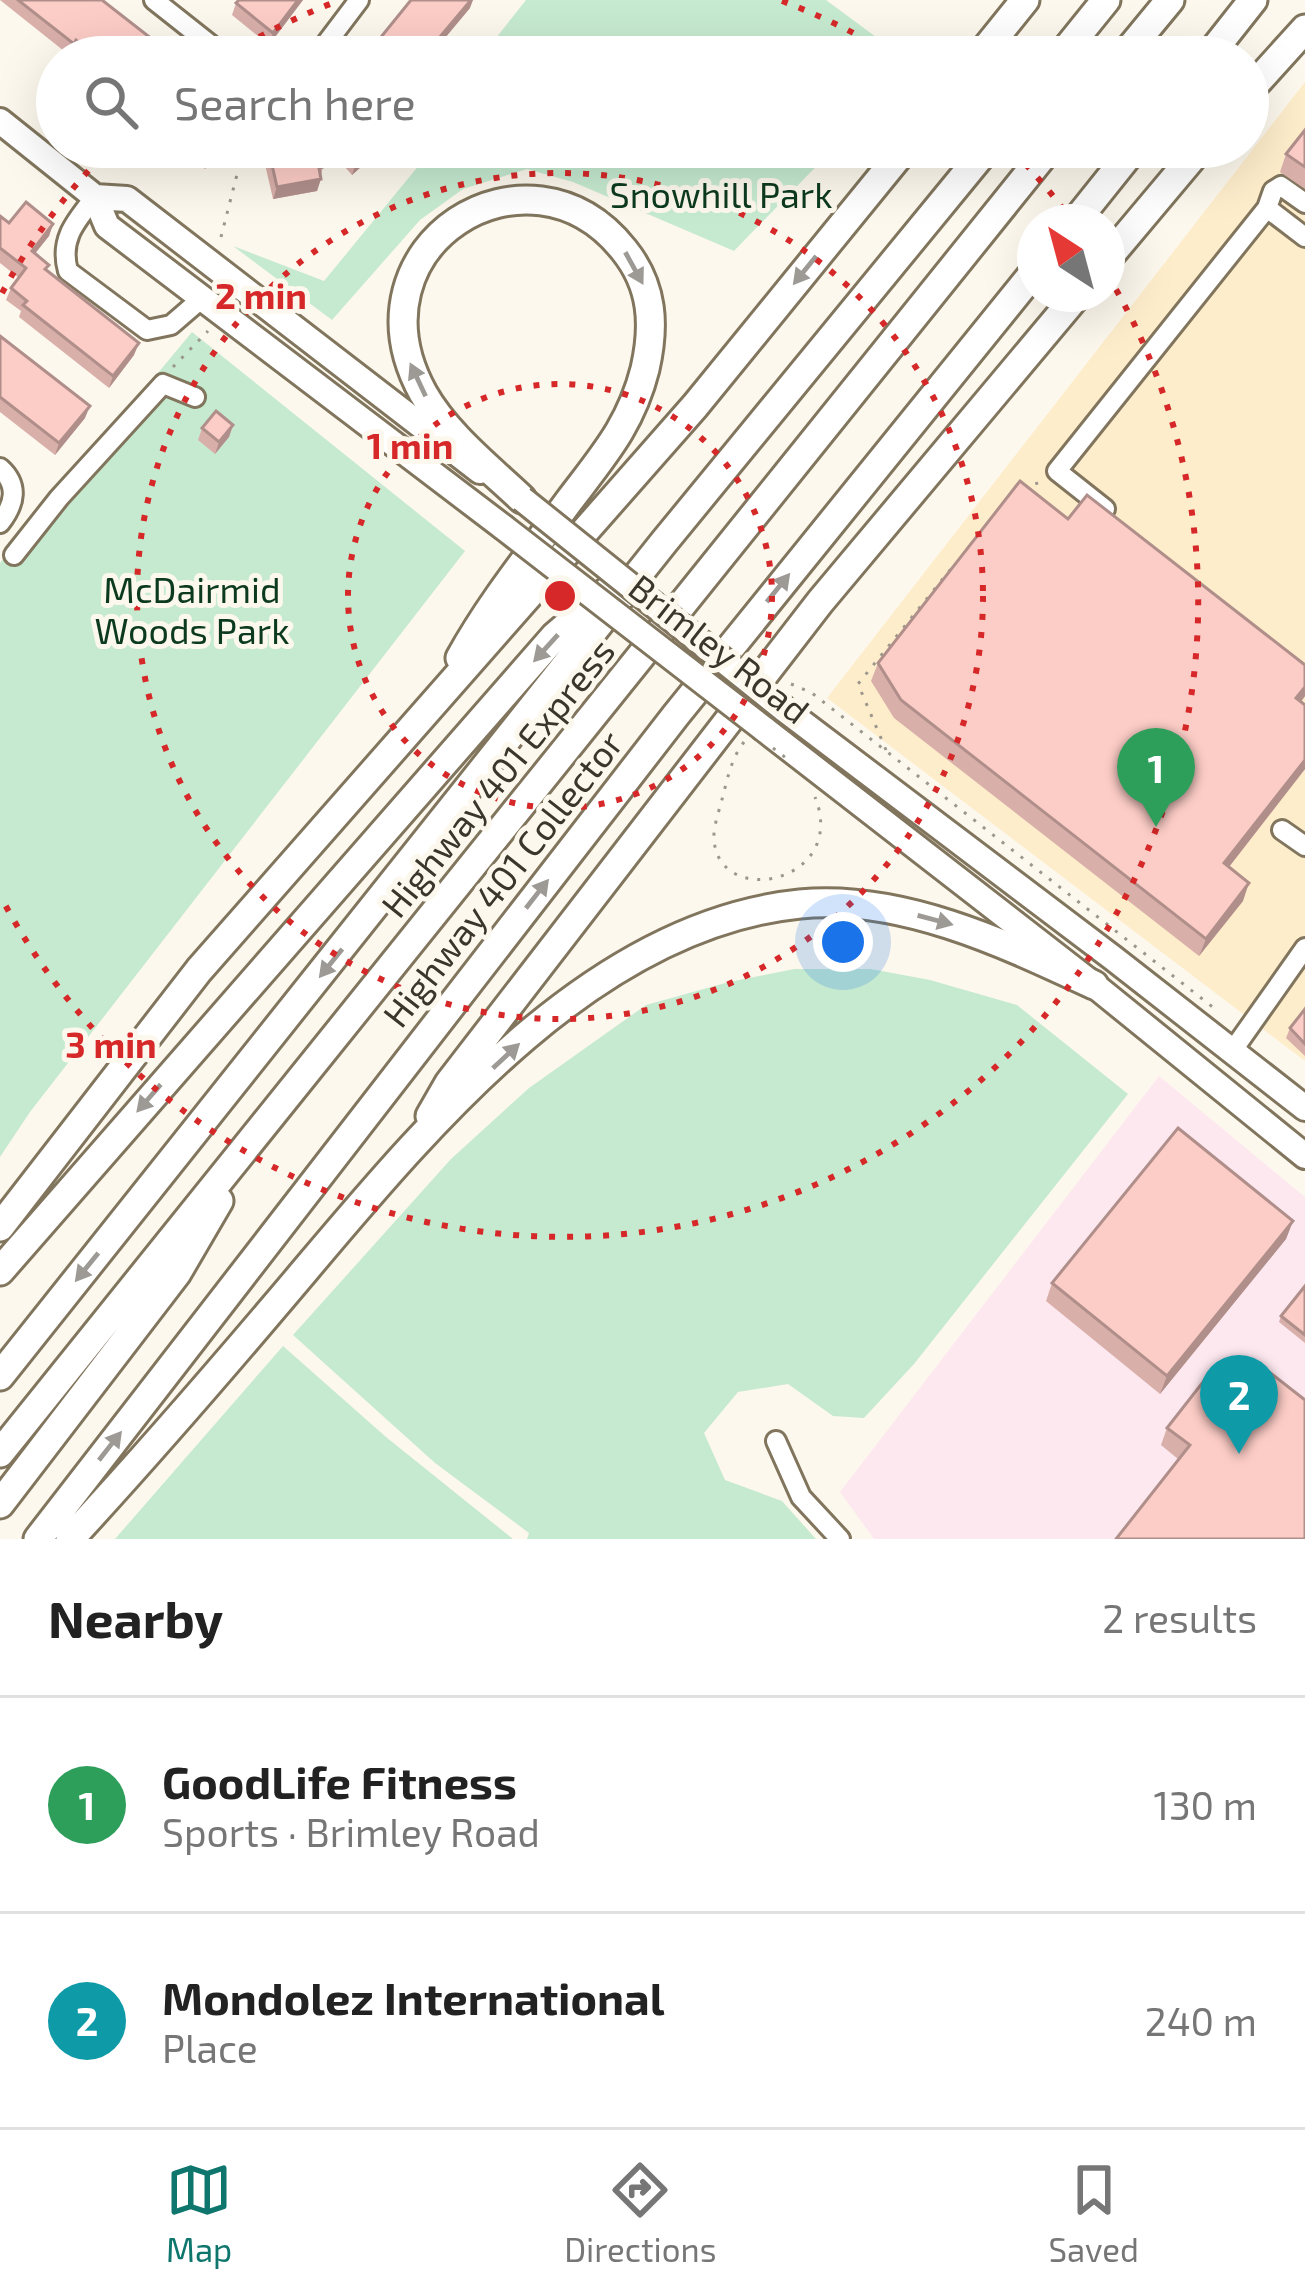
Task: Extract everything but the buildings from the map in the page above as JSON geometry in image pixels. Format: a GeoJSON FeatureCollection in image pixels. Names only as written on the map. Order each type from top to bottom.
{"type":"FeatureCollection","features":[{"type":"Feature","properties":{"kind":"highway"},"geometry":{"type":"LineString","coordinates":[[996,36],[1025,0]]}},
{"type":"Feature","properties":{"kind":"highway"},"geometry":{"type":"LineString","coordinates":[[1077,36],[1106,0]]}},
{"type":"Feature","properties":{"kind":"highway"},"geometry":{"type":"LineString","coordinates":[[1140,36],[1170,0]]}},
{"type":"Feature","properties":{"kind":"highway"},"geometry":{"type":"LineString","coordinates":[[1225,36],[1252,4]]}},
{"type":"Feature","properties":{"kind":"highway"},"geometry":{"type":"LineString","coordinates":[[1269,69],[1305,29]]}},
{"type":"Feature","properties":{"kind":"highway"},"geometry":{"type":"LineString","coordinates":[[0,1227],[200,970],[695,406],[889,168]]}},
{"type":"Feature","properties":{"kind":"highway","name":"Highway 401 Express"},"geometry":{"type":"LineString","coordinates":[[0,1376],[664,542],[971,168]]}},
{"type":"Feature","properties":{"kind":"highway","name":"Highway 401 Express"},"geometry":{"type":"LineString","coordinates":[[0,1453],[1033,168]]}},
{"type":"Feature","properties":{"kind":"highway"},"geometry":{"type":"LineString","coordinates":[[1089,204],[1118,168]]}},
{"type":"Feature","properties":{"kind":"highway"},"geometry":{"type":"LineString","coordinates":[[1125,238],[1183,168]]}},
{"type":"Feature","properties":{"kind":"highway"},"geometry":{"type":"LineString","coordinates":[[438,699],[482,618],[630,419],[645,367],[653,309],[634,263],[606,227],[562,203],[532,199],[490,207],[454,222],[421,254],[405,288],[410,363],[424,396],[522,499]]}},
{"type":"Feature","properties":{"kind":"highway","name":"Highway 401 Collector"},"geometry":{"type":"LineString","coordinates":[[38,1539],[676,715],[1017,293]]}},
{"type":"Feature","properties":{"kind":"highway"},"geometry":{"type":"LineString","coordinates":[[420,1136],[448,1084],[820,602],[1063,312]]}},
{"type":"Feature","properties":{"kind":"highway"},"geometry":{"type":"LineString","coordinates":[[0,1271],[555,636],[664,542]]}},
{"type":"Feature","properties":{"kind":"highway"},"geometry":{"type":"LineString","coordinates":[[70,1539],[169,1431],[420,1136],[508,1053],[615,970],[670,939],[735,916],[802,903],[912,914],[980,932],[1094,985]]}},
{"type":"Feature","properties":{"kind":"highway"},"geometry":{"type":"LineString","coordinates":[[0,1504],[177,1273],[262,1127]]}},
{"type":"Feature","properties":{"kind":"main road","name":"Brimley Road"},"geometry":{"type":"LineString","coordinates":[[0,121],[36,150]]}},
{"type":"Feature","properties":{"kind":"main road","name":"Brimley Road"},"geometry":{"type":"LineString","coordinates":[[59,168],[95,197],[107,226],[200,300],[764,729],[1305,1156]]}},
{"type":"Feature","properties":{"kind":"main road","name":"Brimley Road"},"geometry":{"type":"LineString","coordinates":[[95,197],[127,199],[310,336],[449,450],[522,499],[784,709],[1305,1108]]}},
{"type":"Feature","properties":{"kind":"street"},"geometry":{"type":"LineString","coordinates":[[154,0],[199,36]]}},
{"type":"Feature","properties":{"kind":"street"},"geometry":{"type":"LineString","coordinates":[[332,36],[359,0]]}},
{"type":"Feature","properties":{"kind":"street"},"geometry":{"type":"LineString","coordinates":[[1120,521],[1057,471],[1267,208],[1273,191],[1281,186],[1305,203]]}},
{"type":"Feature","properties":{"kind":"street"},"geometry":{"type":"LineString","coordinates":[[95,197],[67,235],[63,256],[68,271],[147,330],[171,325],[200,300]]}},
{"type":"Feature","properties":{"kind":"street"},"geometry":{"type":"LineString","coordinates":[[1267,208],[1305,237]]}},
{"type":"Feature","properties":{"kind":"street"},"geometry":{"type":"LineString","coordinates":[[14,555],[163,384],[195,397]]}},
{"type":"Feature","properties":{"kind":"street"},"geometry":{"type":"LineString","coordinates":[[0,468],[14,487],[10,510],[0,523]]}},
{"type":"Feature","properties":{"kind":"street"},"geometry":{"type":"LineString","coordinates":[[1282,830],[1305,846]]}},
{"type":"Feature","properties":{"kind":"street"},"geometry":{"type":"LineString","coordinates":[[1233,1050],[1305,947]]}},
{"type":"Feature","properties":{"kind":"street"},"geometry":{"type":"LineString","coordinates":[[776,1442],[801,1497],[840,1539]]}},
{"type":"Feature","properties":{"kind":"path"},"geometry":{"type":"LineString","coordinates":[[221,237],[239,168]]}},
{"type":"Feature","properties":{"kind":"path"},"geometry":{"type":"LineString","coordinates":[[163,384],[194,343],[214,327]]}},
{"type":"Feature","properties":{"kind":"path"},"geometry":{"type":"LineString","coordinates":[[1013,492],[1057,471]]}},
{"type":"Feature","properties":{"kind":"path"},"geometry":{"type":"LineString","coordinates":[[886,752],[858,684],[957,562]]}},
{"type":"Feature","properties":{"kind":"path"},"geometry":{"type":"LineString","coordinates":[[793,682],[1219,1012]]}},
{"type":"Feature","properties":{"kind":"path"},"geometry":{"type":"LineString","coordinates":[[739,748],[714,840],[722,859],[739,876],[780,878],[808,862],[818,842],[820,822],[813,792]]}},
{"type":"Feature","properties":{"kind":"shaded area"},"geometry":{"type":"Polygon","coordinates":[[[1305,82],[1305,1061],[827,698],[1238,168],[1269,168],[1269,128],[1305,82]]]}},
{"type":"Feature","properties":{"kind":"shaded area"},"geometry":{"type":"Polygon","coordinates":[[[1159,1076],[1305,1197],[1305,1539],[874,1539],[840,1492],[1159,1076]]]}},
{"type":"Feature","properties":{"kind":"green space"},"geometry":{"type":"Polygon","coordinates":[[[526,0],[826,0],[875,36],[498,36],[526,0]]]}},
{"type":"Feature","properties":{"kind":"green space","name":"Snowhill Park"},"geometry":{"type":"Polygon","coordinates":[[[417,168],[815,168],[734,251],[573,182],[527,169],[463,189],[420,220],[332,320],[233,246],[324,281],[417,168]]]}},
{"type":"Feature","properties":{"kind":"green space","name":"McDairmid Woods Park"},"geometry":{"type":"Polygon","coordinates":[[[192,332],[465,551],[0,1157],[0,563],[192,332]]]}},
{"type":"Feature","properties":{"kind":"green space"},"geometry":{"type":"Polygon","coordinates":[[[794,969],[871,969],[1017,1005],[1128,1094],[914,1364],[864,1418],[833,1416],[788,1384],[738,1392],[704,1433],[725,1480],[782,1501],[816,1539],[527,1539],[529,1533],[435,1463],[293,1335],[451,1159],[529,1088],[646,1005],[794,969]]]}},
{"type":"Feature","properties":{"kind":"green space"},"geometry":{"type":"Polygon","coordinates":[[[283,1346],[386,1437],[513,1539],[115,1539],[283,1346]]]}},
{"type":"Feature","properties":{"kind":"place","name":"GoodLife Fitness"},"geometry":{"type":"Point","coordinates":[1156,827]}},
{"type":"Feature","properties":{"kind":"place","name":"Mondolez International"},"geometry":{"type":"Point","coordinates":[1239,1454]}}]}
